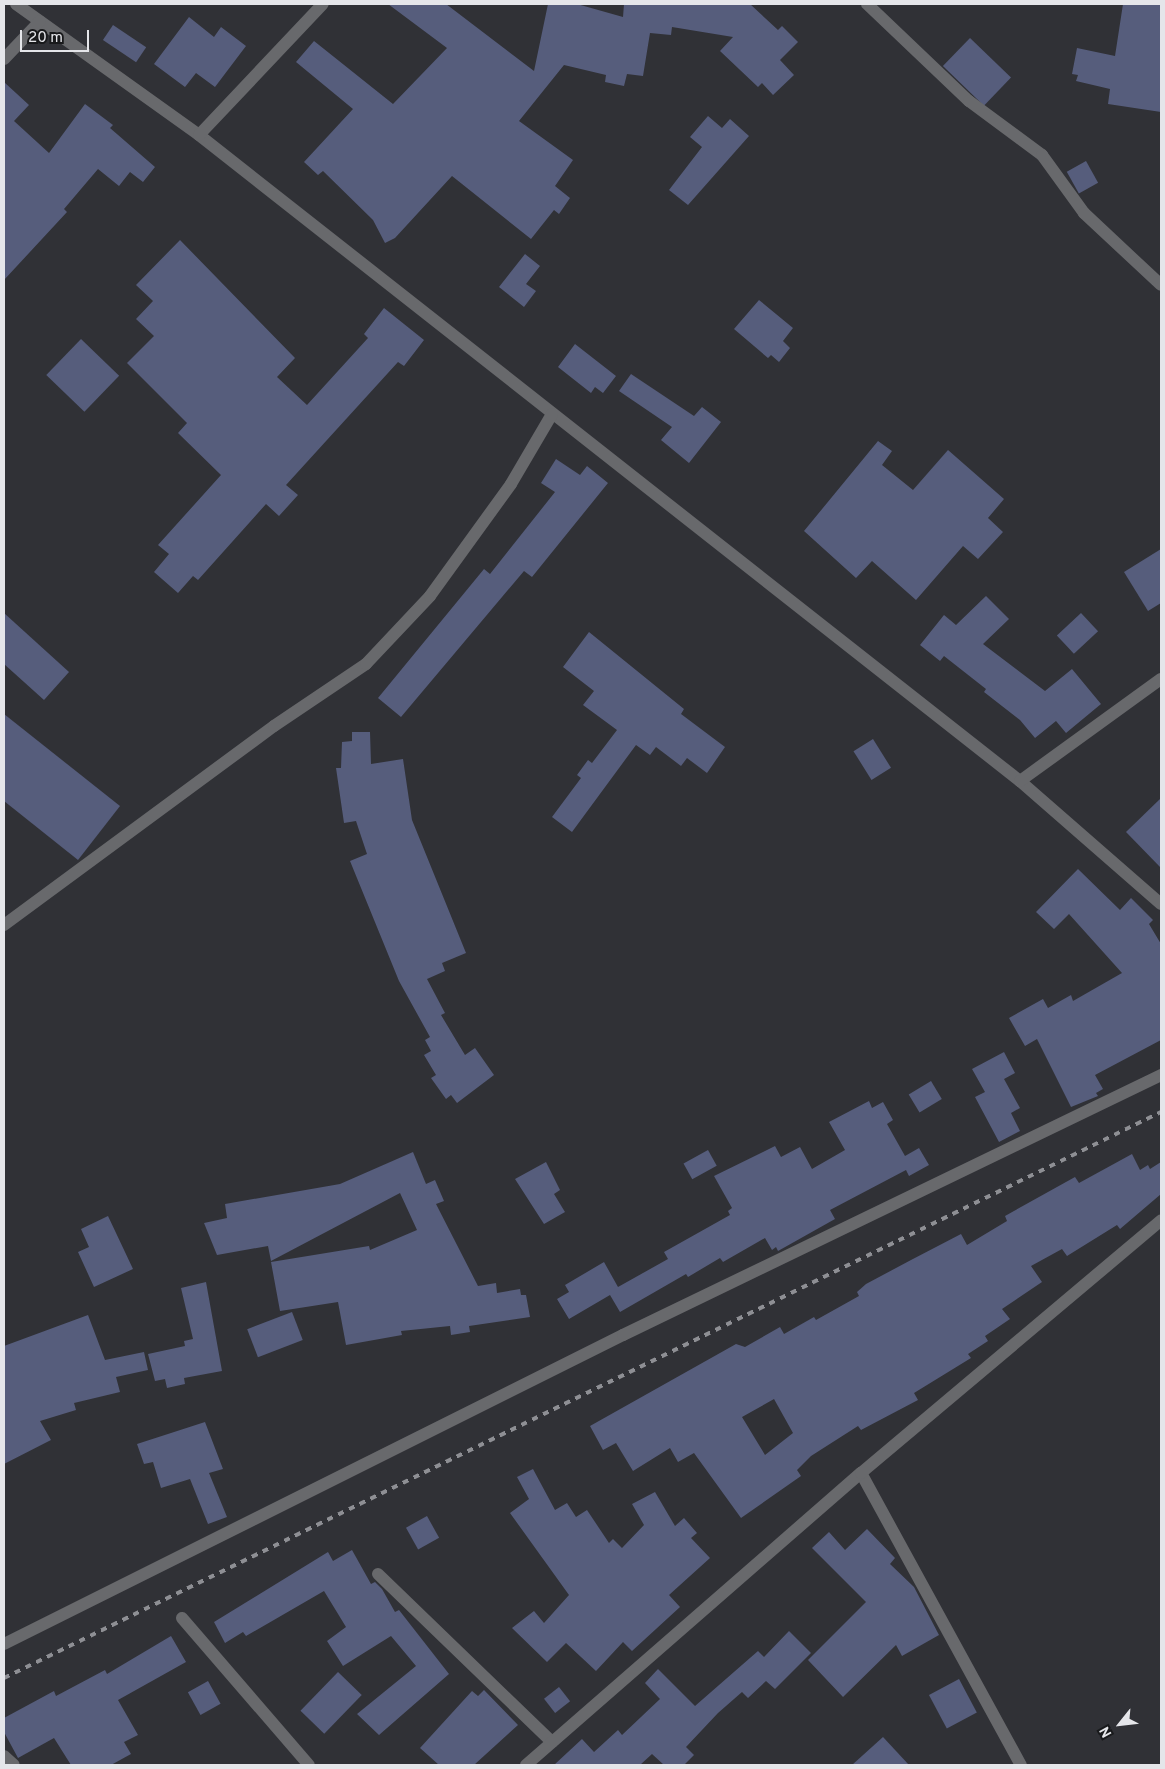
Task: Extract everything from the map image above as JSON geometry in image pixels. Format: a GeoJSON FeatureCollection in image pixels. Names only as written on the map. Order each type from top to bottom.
{"type":"FeatureCollection","features":[{"type":"Feature","properties":{"kind":"street"},"geometry":{"type":"LineString","coordinates":[[16,4],[200,135],[1020,781],[1161,904]]}},
{"type":"Feature","properties":{"kind":"street"},"geometry":{"type":"LineString","coordinates":[[200,135],[323,4]]}},
{"type":"Feature","properties":{"kind":"street"},"geometry":{"type":"LineString","coordinates":[[867,4],[969,101],[1042,155],[1084,213],[1161,285]]}},
{"type":"Feature","properties":{"kind":"street"},"geometry":{"type":"LineString","coordinates":[[4,59],[40,21]]}},
{"type":"Feature","properties":{"kind":"street"},"geometry":{"type":"LineString","coordinates":[[4,925],[274,726],[366,664],[430,596],[511,484],[552,414]]}},
{"type":"Feature","properties":{"kind":"street"},"geometry":{"type":"LineString","coordinates":[[1020,781],[1161,679]]}},
{"type":"Feature","properties":{"kind":"street"},"geometry":{"type":"LineString","coordinates":[[4,1644],[632,1331],[1161,1075]]}},
{"type":"Feature","properties":{"kind":"street"},"geometry":{"type":"LineString","coordinates":[[534,1763],[552,1742],[861,1474],[1161,1220]]}},
{"type":"Feature","properties":{"kind":"street"},"geometry":{"type":"LineString","coordinates":[[861,1474],[1021,1765]]}},
{"type":"Feature","properties":{"kind":"street"},"geometry":{"type":"LineString","coordinates":[[378,1574],[552,1742]]}},
{"type":"Feature","properties":{"kind":"street"},"geometry":{"type":"LineString","coordinates":[[182,1618],[309,1765]]}},
{"type":"Feature","properties":{"kind":"street"},"geometry":{"type":"LineString","coordinates":[[4,1756],[14,1765]]}},
{"type":"Feature","properties":{"kind":"building"},"geometry":{"type":"Polygon","coordinates":[[[388,4],[446,4],[534,71],[548,4],[577,4],[623,17],[624,4],[750,4],[778,30],[782,26],[798,42],[780,60],[794,75],[773,95],[762,83],[758,87],[720,51],[733,37],[672,27],[671,35],[650,33],[643,76],[627,74],[624,86],[605,82],[606,75],[564,65],[519,121],[573,160],[555,186],[570,198],[559,214],[554,210],[531,239],[452,176],[395,238],[385,243],[373,220],[323,171],[318,175],[304,162],[353,109],[296,62],[314,41],[393,104],[447,48],[388,4]]]}},
{"type":"Feature","properties":{"kind":"building"},"geometry":{"type":"Polygon","coordinates":[[[1123,4],[1161,4],[1161,112],[1108,104],[1110,89],[1076,81],[1078,75],[1072,74],[1077,48],[1115,56],[1123,4]]]}},
{"type":"Feature","properties":{"kind":"building"},"geometry":{"type":"Polygon","coordinates":[[[189,17],[214,37],[221,27],[246,46],[215,87],[196,73],[185,87],[154,64],[189,17]]]}},
{"type":"Feature","properties":{"kind":"building"},"geometry":{"type":"Polygon","coordinates":[[[113,25],[146,47],[136,62],[103,40],[113,25]]]}},
{"type":"Feature","properties":{"kind":"building"},"geometry":{"type":"Polygon","coordinates":[[[970,38],[1011,78],[984,106],[943,66],[970,38]]]}},
{"type":"Feature","properties":{"kind":"building"},"geometry":{"type":"Polygon","coordinates":[[[4,82],[29,105],[14,121],[49,153],[85,104],[113,125],[110,128],[155,167],[143,182],[130,172],[119,186],[98,169],[64,209],[67,212],[4,280],[4,82]]]}},
{"type":"Feature","properties":{"kind":"building"},"geometry":{"type":"Polygon","coordinates":[[[708,116],[722,128],[730,119],[749,136],[688,205],[669,190],[702,147],[690,137],[708,116]]]}},
{"type":"Feature","properties":{"kind":"building"},"geometry":{"type":"Polygon","coordinates":[[[1086,161],[1098,183],[1079,194],[1067,172],[1086,161]]]}},
{"type":"Feature","properties":{"kind":"building"},"geometry":{"type":"Polygon","coordinates":[[[180,240],[295,358],[277,377],[307,405],[368,338],[364,334],[384,308],[424,340],[404,366],[398,362],[286,485],[298,495],[279,516],[266,504],[198,580],[193,576],[178,593],[154,572],[169,554],[158,545],[221,475],[178,433],[187,423],[127,363],[154,336],[136,319],[153,301],[136,285],[180,240]]]}},
{"type":"Feature","properties":{"kind":"building"},"geometry":{"type":"Polygon","coordinates":[[[525,254],[540,266],[526,284],[536,291],[524,307],[499,287],[525,254]]]}},
{"type":"Feature","properties":{"kind":"building"},"geometry":{"type":"Polygon","coordinates":[[[759,300],[793,328],[783,341],[790,348],[779,362],[771,355],[768,358],[734,329],[759,300]]]}},
{"type":"Feature","properties":{"kind":"building"},"geometry":{"type":"Polygon","coordinates":[[[81,339],[119,376],[84,412],[46,375],[81,339]]]}},
{"type":"Feature","properties":{"kind":"building"},"geometry":{"type":"Polygon","coordinates":[[[575,344],[616,376],[603,393],[595,387],[591,393],[558,367],[575,344]]]}},
{"type":"Feature","properties":{"kind":"building"},"geometry":{"type":"Polygon","coordinates":[[[631,374],[694,416],[702,407],[721,422],[689,463],[661,440],[672,427],[619,391],[631,374]]]}},
{"type":"Feature","properties":{"kind":"building"},"geometry":{"type":"Polygon","coordinates":[[[878,441],[892,451],[882,465],[913,490],[948,450],[1004,499],[988,518],[1003,532],[978,559],[963,546],[916,600],[872,561],[856,578],[804,531],[878,441]]]}},
{"type":"Feature","properties":{"kind":"building"},"geometry":{"type":"Polygon","coordinates":[[[556,459],[580,475],[587,466],[608,483],[532,577],[524,571],[401,717],[378,698],[484,569],[490,574],[555,492],[541,483],[556,459]]]}},
{"type":"Feature","properties":{"kind":"building"},"geometry":{"type":"Polygon","coordinates":[[[1161,549],[1161,603],[1148,611],[1124,572],[1161,549]]]}},
{"type":"Feature","properties":{"kind":"building"},"geometry":{"type":"Polygon","coordinates":[[[986,596],[1009,619],[983,644],[1045,691],[1072,669],[1101,704],[1066,733],[1056,721],[1035,738],[1020,720],[984,692],[986,689],[944,656],[940,661],[920,645],[944,615],[956,625],[986,596]]]}},
{"type":"Feature","properties":{"kind":"building"},"geometry":{"type":"Polygon","coordinates":[[[4,613],[69,672],[44,700],[4,664],[4,613]]]}},
{"type":"Feature","properties":{"kind":"building"},"geometry":{"type":"Polygon","coordinates":[[[1081,613],[1098,631],[1074,654],[1057,636],[1081,613]]]}},
{"type":"Feature","properties":{"kind":"building"},"geometry":{"type":"Polygon","coordinates":[[[589,632],[684,709],[681,714],[725,747],[707,773],[687,758],[681,766],[656,747],[650,755],[636,745],[572,832],[552,817],[581,778],[577,775],[588,760],[592,763],[617,730],[583,705],[594,691],[563,667],[589,632]]]}},
{"type":"Feature","properties":{"kind":"building"},"geometry":{"type":"Polygon","coordinates":[[[4,714],[120,806],[78,860],[4,801],[4,714]]]}},
{"type":"Feature","properties":{"kind":"building"},"geometry":{"type":"Polygon","coordinates":[[[352,732],[370,732],[371,764],[403,759],[412,820],[466,953],[442,963],[445,971],[427,979],[445,1013],[441,1015],[465,1055],[475,1048],[494,1075],[457,1103],[451,1095],[446,1099],[431,1078],[436,1075],[424,1055],[431,1051],[425,1040],[430,1037],[399,981],[350,861],[367,854],[356,821],[344,823],[336,768],[341,768],[342,742],[352,741],[352,732]]]}},
{"type":"Feature","properties":{"kind":"building"},"geometry":{"type":"Polygon","coordinates":[[[873,739],[891,768],[872,780],[853,751],[873,739]]]}},
{"type":"Feature","properties":{"kind":"building"},"geometry":{"type":"Polygon","coordinates":[[[1161,798],[1161,868],[1126,832],[1161,798]]]}},
{"type":"Feature","properties":{"kind":"building"},"geometry":{"type":"Polygon","coordinates":[[[1078,869],[1120,910],[1131,898],[1153,920],[1149,924],[1161,944],[1161,1040],[1095,1075],[1103,1089],[1096,1093],[1098,1096],[1071,1107],[1037,1039],[1025,1046],[1009,1018],[1043,999],[1048,1008],[1071,995],[1073,1001],[1122,973],[1069,914],[1054,929],[1036,912],[1078,869]]]}},
{"type":"Feature","properties":{"kind":"building"},"geometry":{"type":"Polygon","coordinates":[[[1004,1052],[1015,1073],[1004,1079],[1020,1108],[1011,1113],[1020,1131],[999,1142],[975,1097],[985,1092],[972,1069],[1004,1052]]]}},
{"type":"Feature","properties":{"kind":"building"},"geometry":{"type":"Polygon","coordinates":[[[931,1081],[942,1099],[920,1112],[909,1094],[931,1081]]]}},
{"type":"Feature","properties":{"kind":"building"},"geometry":{"type":"Polygon","coordinates":[[[869,1101],[872,1108],[883,1102],[893,1120],[887,1124],[905,1156],[919,1148],[929,1165],[909,1176],[906,1170],[830,1210],[835,1219],[778,1251],[776,1247],[772,1250],[765,1238],[723,1262],[720,1258],[688,1277],[686,1274],[620,1312],[610,1295],[569,1319],[557,1299],[569,1292],[565,1285],[604,1262],[618,1287],[668,1259],[664,1252],[730,1215],[728,1211],[732,1208],[714,1176],[775,1146],[781,1157],[800,1147],[812,1169],[845,1150],[829,1122],[869,1101]]]}},
{"type":"Feature","properties":{"kind":"building"},"geometry":{"type":"Polygon","coordinates":[[[708,1150],[717,1166],[692,1179],[684,1164],[708,1150]]]}},
{"type":"Feature","properties":{"kind":"building"},"geometry":{"type":"Polygon","coordinates":[[[413,1152],[426,1184],[435,1180],[444,1201],[436,1204],[478,1286],[496,1283],[497,1293],[520,1289],[521,1295],[526,1295],[530,1317],[469,1326],[470,1332],[451,1335],[450,1326],[401,1331],[402,1335],[346,1345],[338,1302],[280,1311],[271,1262],[369,1246],[370,1250],[417,1230],[400,1193],[271,1261],[268,1246],[217,1255],[204,1223],[227,1218],[225,1204],[340,1184],[413,1152]]]}},
{"type":"Feature","properties":{"kind":"building"},"geometry":{"type":"Polygon","coordinates":[[[1132,1154],[1140,1170],[1148,1165],[1150,1169],[1161,1162],[1161,1194],[1120,1229],[1117,1225],[1067,1256],[1062,1249],[1031,1266],[1042,1282],[1002,1309],[1010,1319],[985,1336],[988,1341],[968,1354],[971,1358],[914,1393],[918,1400],[861,1430],[858,1426],[811,1456],[797,1470],[801,1476],[741,1518],[694,1453],[678,1462],[670,1448],[633,1471],[616,1443],[603,1450],[590,1426],[736,1344],[745,1347],[780,1327],[784,1334],[814,1317],[816,1320],[859,1296],[857,1292],[866,1284],[911,1260],[961,1234],[967,1245],[1007,1221],[1005,1216],[1075,1177],[1079,1183],[1132,1154]],[[774,1399],[742,1417],[765,1455],[793,1433],[774,1399]]]}},
{"type":"Feature","properties":{"kind":"building"},"geometry":{"type":"Polygon","coordinates":[[[546,1162],[560,1190],[554,1194],[565,1212],[544,1224],[515,1179],[546,1162]]]}},
{"type":"Feature","properties":{"kind":"building"},"geometry":{"type":"Polygon","coordinates":[[[108,1216],[133,1269],[94,1287],[78,1252],[89,1247],[81,1229],[108,1216]]]}},
{"type":"Feature","properties":{"kind":"building"},"geometry":{"type":"Polygon","coordinates":[[[206,1282],[222,1371],[184,1378],[185,1384],[167,1388],[165,1379],[155,1381],[148,1354],[185,1346],[184,1341],[193,1339],[181,1288],[206,1282]]]}},
{"type":"Feature","properties":{"kind":"building"},"geometry":{"type":"Polygon","coordinates":[[[292,1312],[303,1340],[258,1357],[247,1329],[292,1312]]]}},
{"type":"Feature","properties":{"kind":"building"},"geometry":{"type":"Polygon","coordinates":[[[88,1315],[105,1360],[144,1352],[148,1370],[116,1377],[120,1392],[74,1403],[76,1410],[40,1421],[51,1440],[4,1464],[4,1346],[88,1315]]]}},
{"type":"Feature","properties":{"kind":"building"},"geometry":{"type":"Polygon","coordinates":[[[205,1422],[223,1469],[209,1473],[227,1517],[208,1524],[190,1479],[161,1488],[153,1462],[144,1464],[137,1444],[205,1422]]]}},
{"type":"Feature","properties":{"kind":"building"},"geometry":{"type":"Polygon","coordinates":[[[533,1469],[555,1510],[567,1503],[576,1517],[587,1510],[609,1543],[613,1539],[622,1548],[644,1525],[632,1504],[655,1492],[675,1526],[684,1518],[697,1533],[691,1538],[710,1558],[669,1595],[680,1607],[632,1651],[623,1642],[596,1671],[566,1643],[547,1662],[512,1628],[534,1611],[544,1623],[569,1595],[510,1513],[529,1499],[517,1477],[533,1469]]]}},
{"type":"Feature","properties":{"kind":"building"},"geometry":{"type":"Polygon","coordinates":[[[427,1516],[439,1538],[418,1550],[406,1528],[427,1516]]]}},
{"type":"Feature","properties":{"kind":"building"},"geometry":{"type":"Polygon","coordinates":[[[867,1529],[895,1558],[890,1564],[914,1587],[939,1635],[902,1656],[896,1645],[843,1697],[808,1660],[866,1602],[812,1548],[829,1532],[845,1550],[867,1529]]]}},
{"type":"Feature","properties":{"kind":"building"},"geometry":{"type":"Polygon","coordinates":[[[352,1550],[371,1584],[375,1582],[382,1589],[395,1612],[399,1610],[449,1674],[379,1735],[357,1714],[416,1666],[391,1636],[343,1666],[327,1641],[346,1627],[324,1591],[246,1636],[243,1632],[225,1643],[214,1622],[328,1552],[333,1561],[352,1550]]]}},
{"type":"Feature","properties":{"kind":"building"},"geometry":{"type":"Polygon","coordinates":[[[789,1631],[811,1653],[775,1689],[766,1681],[748,1698],[742,1692],[718,1713],[686,1747],[694,1755],[684,1765],[664,1765],[652,1754],[640,1765],[554,1765],[582,1739],[594,1752],[618,1730],[622,1735],[660,1699],[645,1683],[658,1669],[695,1706],[758,1651],[764,1657],[789,1631]]]}},
{"type":"Feature","properties":{"kind":"building"},"geometry":{"type":"Polygon","coordinates":[[[171,1636],[186,1662],[118,1700],[138,1735],[124,1742],[131,1754],[111,1765],[71,1765],[54,1738],[18,1758],[4,1732],[4,1718],[54,1691],[56,1696],[105,1670],[107,1674],[171,1636]]]}},
{"type":"Feature","properties":{"kind":"building"},"geometry":{"type":"Polygon","coordinates":[[[338,1672],[362,1695],[324,1734],[300,1711],[338,1672]]]}},
{"type":"Feature","properties":{"kind":"building"},"geometry":{"type":"Polygon","coordinates":[[[959,1679],[977,1713],[947,1729],[929,1695],[959,1679]]]}},
{"type":"Feature","properties":{"kind":"building"},"geometry":{"type":"Polygon","coordinates":[[[208,1681],[221,1704],[200,1715],[188,1692],[208,1681]]]}},
{"type":"Feature","properties":{"kind":"building"},"geometry":{"type":"Polygon","coordinates":[[[559,1687],[570,1701],[555,1713],[544,1699],[559,1687]]]}},
{"type":"Feature","properties":{"kind":"building"},"geometry":{"type":"Polygon","coordinates":[[[484,1690],[518,1725],[474,1765],[439,1765],[420,1748],[472,1691],[478,1696],[484,1690]]]}},
{"type":"Feature","properties":{"kind":"building"},"geometry":{"type":"Polygon","coordinates":[[[883,1737],[909,1765],[852,1765],[883,1737]]]}},
{"type":"Feature","properties":{"kind":"railway"},"geometry":{"type":"LineString","coordinates":[[4,1678],[1161,1112]]}}]}
